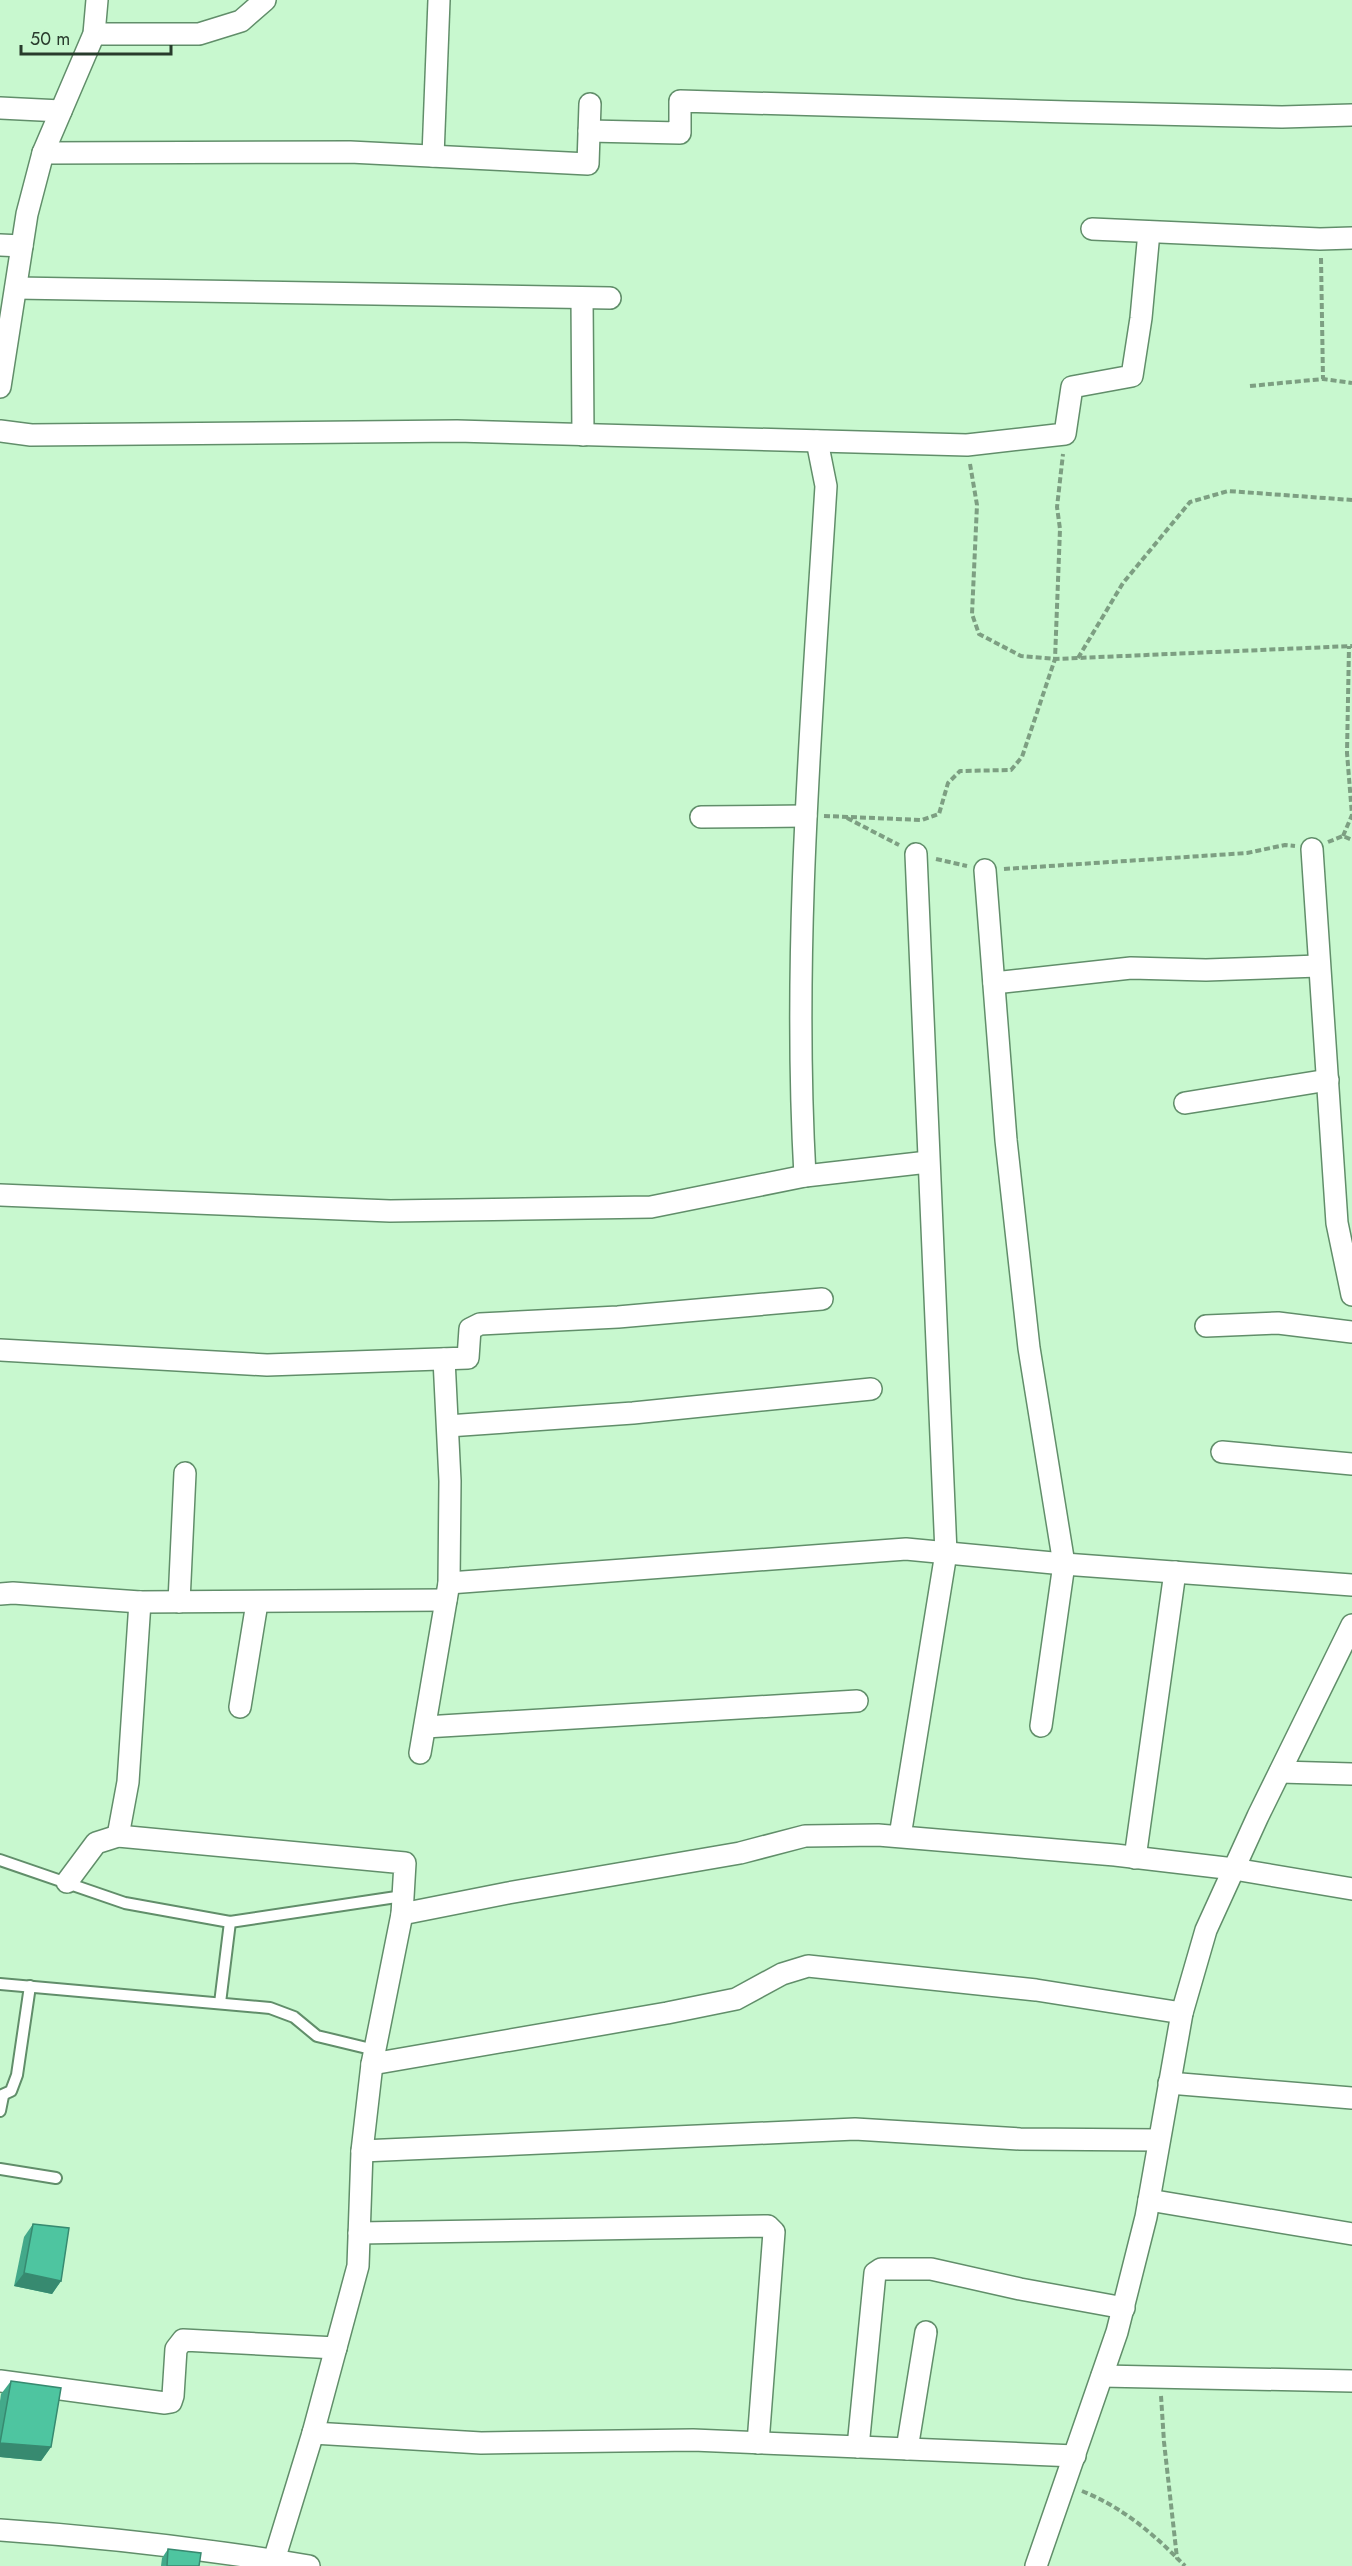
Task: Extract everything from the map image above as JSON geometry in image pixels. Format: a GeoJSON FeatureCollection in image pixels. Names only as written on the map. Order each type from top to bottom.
{"type":"FeatureCollection","features":[{"type":"Feature","properties":{"kind":"street"},"geometry":{"type":"LineString","coordinates":[[0,387],[27,214],[43,153],[94,34],[97,0]]}},
{"type":"Feature","properties":{"kind":"street"},"geometry":{"type":"LineString","coordinates":[[94,34],[199,34],[241,21],[265,0]]}},
{"type":"Feature","properties":{"kind":"street"},"geometry":{"type":"LineString","coordinates":[[433,156],[439,0]]}},
{"type":"Feature","properties":{"kind":"street"},"geometry":{"type":"LineString","coordinates":[[589,131],[680,132],[680,100],[1282,117],[1352,115]]}},
{"type":"Feature","properties":{"kind":"street"},"geometry":{"type":"LineString","coordinates":[[43,153],[350,152],[588,164],[590,104]]}},
{"type":"Feature","properties":{"kind":"street"},"geometry":{"type":"LineString","coordinates":[[0,108],[61,111]]}},
{"type":"Feature","properties":{"kind":"street"},"geometry":{"type":"LineString","coordinates":[[1092,229],[1320,239],[1352,238]]}},
{"type":"Feature","properties":{"kind":"street"},"geometry":{"type":"LineString","coordinates":[[0,431],[31,435],[445,431],[967,446],[1065,434],[1072,387],[1132,376],[1141,318],[1149,232]]}},
{"type":"Feature","properties":{"kind":"street"},"geometry":{"type":"LineString","coordinates":[[0,246],[22,246]]}},
{"type":"Feature","properties":{"kind":"street"},"geometry":{"type":"LineString","coordinates":[[16,288],[610,298]]}},
{"type":"Feature","properties":{"kind":"street"},"geometry":{"type":"LineString","coordinates":[[582,298],[584,435]]}},
{"type":"Feature","properties":{"kind":"street"},"geometry":{"type":"LineString","coordinates":[[805,1176],[800,1089],[806,816],[826,486],[817,441]]}},
{"type":"Feature","properties":{"kind":"street"},"geometry":{"type":"LineString","coordinates":[[701,817],[806,816]]}},
{"type":"Feature","properties":{"kind":"street"},"geometry":{"type":"LineString","coordinates":[[1312,849],[1318,966],[1337,1223],[1352,1295]]}},
{"type":"Feature","properties":{"kind":"street"},"geometry":{"type":"LineString","coordinates":[[900,1836],[946,1553],[916,854]]}},
{"type":"Feature","properties":{"kind":"street"},"geometry":{"type":"LineString","coordinates":[[985,870],[1006,1140],[1029,1348],[1064,1564],[1041,1726]]}},
{"type":"Feature","properties":{"kind":"street"},"geometry":{"type":"LineString","coordinates":[[994,983],[1131,968],[1206,970],[1318,966]]}},
{"type":"Feature","properties":{"kind":"street"},"geometry":{"type":"LineString","coordinates":[[1185,1103],[1328,1080]]}},
{"type":"Feature","properties":{"kind":"street"},"geometry":{"type":"LineString","coordinates":[[0,1195],[390,1211],[639,1208],[805,1176],[928,1162]]}},
{"type":"Feature","properties":{"kind":"street"},"geometry":{"type":"LineString","coordinates":[[0,1350],[267,1365],[468,1358],[470,1329],[480,1324],[618,1317],[822,1299]]}},
{"type":"Feature","properties":{"kind":"street"},"geometry":{"type":"LineString","coordinates":[[1206,1326],[1278,1323],[1352,1332]]}},
{"type":"Feature","properties":{"kind":"street"},"geometry":{"type":"LineString","coordinates":[[420,1753],[447,1592],[450,1480],[444,1359]]}},
{"type":"Feature","properties":{"kind":"street"},"geometry":{"type":"LineString","coordinates":[[448,1426],[633,1413],[871,1389]]}},
{"type":"Feature","properties":{"kind":"street"},"geometry":{"type":"LineString","coordinates":[[1222,1452],[1352,1464]]}},
{"type":"Feature","properties":{"kind":"street"},"geometry":{"type":"LineString","coordinates":[[179,1602],[185,1473]]}},
{"type":"Feature","properties":{"kind":"street"},"geometry":{"type":"LineString","coordinates":[[0,1594],[140,1602],[257,1603],[447,1592],[856,1551],[906,1549],[1064,1564],[1352,1585]]}},
{"type":"Feature","properties":{"kind":"street"},"geometry":{"type":"LineString","coordinates":[[1136,1857],[1175,1572]]}},
{"type":"Feature","properties":{"kind":"street"},"geometry":{"type":"LineString","coordinates":[[118,1836],[129,1782],[140,1602]]}},
{"type":"Feature","properties":{"kind":"street"},"geometry":{"type":"LineString","coordinates":[[240,1707],[257,1603]]}},
{"type":"Feature","properties":{"kind":"street"},"geometry":{"type":"LineString","coordinates":[[1036,2566],[1124,2308],[1149,2200],[1182,2013],[1206,1930],[1280,1772],[1350,1634]]}},
{"type":"Feature","properties":{"kind":"street"},"geometry":{"type":"LineString","coordinates":[[425,1727],[857,1701]]}},
{"type":"Feature","properties":{"kind":"street"},"geometry":{"type":"LineString","coordinates":[[1280,1772],[1352,1774]]}},
{"type":"Feature","properties":{"kind":"street"},"geometry":{"type":"LineString","coordinates":[[402,1905],[508,1893],[740,1853],[805,1836],[878,1834],[1136,1857],[1234,1869],[1352,1889]]}},
{"type":"Feature","properties":{"kind":"street"},"geometry":{"type":"LineString","coordinates":[[67,1882],[96,1843],[118,1836],[405,1863],[402,1905],[374,2057],[362,2151],[358,2266],[314,2433],[274,2560]]}},
{"type":"Feature","properties":{"kind":"street"},"geometry":{"type":"LineString","coordinates":[[374,2057],[667,2013],[736,1999],[782,1974],[808,1966],[1036,1990],[1182,2013]]}},
{"type":"Feature","properties":{"kind":"street"},"geometry":{"type":"LineString","coordinates":[[1169,2083],[1352,2098]]}},
{"type":"Feature","properties":{"kind":"street"},"geometry":{"type":"LineString","coordinates":[[362,2151],[855,2129],[1020,2139],[1158,2140]]}},
{"type":"Feature","properties":{"kind":"street"},"geometry":{"type":"LineString","coordinates":[[1149,2200],[1352,2234]]}},
{"type":"Feature","properties":{"kind":"street"},"geometry":{"type":"LineString","coordinates":[[359,2233],[768,2226],[774,2232],[758,2443]]}},
{"type":"Feature","properties":{"kind":"street"},"geometry":{"type":"LineString","coordinates":[[858,2447],[875,2273],[880,2269],[932,2269],[1020,2289],[1124,2308]]}},
{"type":"Feature","properties":{"kind":"street"},"geometry":{"type":"LineString","coordinates":[[907,2449],[926,2332]]}},
{"type":"Feature","properties":{"kind":"street"},"geometry":{"type":"LineString","coordinates":[[0,2381],[165,2403],[171,2402],[173,2396],[176,2349],[183,2340],[336,2349]]}},
{"type":"Feature","properties":{"kind":"street"},"geometry":{"type":"LineString","coordinates":[[1102,2376],[1352,2382]]}},
{"type":"Feature","properties":{"kind":"street"},"geometry":{"type":"LineString","coordinates":[[314,2433],[481,2443],[693,2440],[1075,2456]]}},
{"type":"Feature","properties":{"kind":"street"},"geometry":{"type":"LineString","coordinates":[[0,2530],[101,2537],[199,2548],[309,2566]]}},
{"type":"Feature","properties":{"kind":"lane"},"geometry":{"type":"LineString","coordinates":[[0,1860],[148,1909],[230,1923],[402,1905]]}},
{"type":"Feature","properties":{"kind":"lane"},"geometry":{"type":"LineString","coordinates":[[220,2003],[230,1923]]}},
{"type":"Feature","properties":{"kind":"lane"},"geometry":{"type":"LineString","coordinates":[[0,1984],[270,2008],[294,2017],[317,2036],[374,2057]]}},
{"type":"Feature","properties":{"kind":"lane"},"geometry":{"type":"LineString","coordinates":[[0,2110],[1,2096],[11,2091],[17,2075],[30,1986]]}},
{"type":"Feature","properties":{"kind":"lane"},"geometry":{"type":"LineString","coordinates":[[0,2169],[56,2178]]}},
{"type":"Feature","properties":{"kind":"path"},"geometry":{"type":"LineString","coordinates":[[1320,239],[1323,379]]}},
{"type":"Feature","properties":{"kind":"path"},"geometry":{"type":"LineString","coordinates":[[1250,386],[1323,379],[1352,383]]}},
{"type":"Feature","properties":{"kind":"path"},"geometry":{"type":"LineString","coordinates":[[806,816],[922,820],[939,813],[948,783],[960,771],[1011,770],[1022,757],[1055,659],[1060,529],[1058,507],[1065,434]]}},
{"type":"Feature","properties":{"kind":"path"},"geometry":{"type":"LineString","coordinates":[[844,816],[916,854],[985,870],[1247,853],[1285,845],[1312,849],[1343,836],[1352,814],[1347,753],[1350,646],[1055,659],[1021,656],[979,634],[972,614],[977,505],[967,446]]}},
{"type":"Feature","properties":{"kind":"path"},"geometry":{"type":"LineString","coordinates":[[1077,659],[1123,583],[1190,502],[1228,491],[1352,500]]}},
{"type":"Feature","properties":{"kind":"path"},"geometry":{"type":"LineString","coordinates":[[1343,836],[1352,840]]}},
{"type":"Feature","properties":{"kind":"path"},"geometry":{"type":"LineString","coordinates":[[1161,2378],[1164,2442],[1177,2558]]}},
{"type":"Feature","properties":{"kind":"path"},"geometry":{"type":"LineString","coordinates":[[1065,2483],[1106,2501],[1151,2532],[1185,2566]]}},
{"type":"Feature","properties":{"kind":"building"},"geometry":{"type":"Polygon","coordinates":[[[33,2224],[69,2228],[61,2281],[24,2273],[33,2224]]]}},
{"type":"Feature","properties":{"kind":"building"},"geometry":{"type":"Polygon","coordinates":[[[11,2381],[61,2388],[51,2447],[0,2443],[11,2381]]]}},
{"type":"Feature","properties":{"kind":"building"},"geometry":{"type":"Polygon","coordinates":[[[168,2549],[201,2553],[199,2566],[167,2566],[168,2549]]]}}]}
